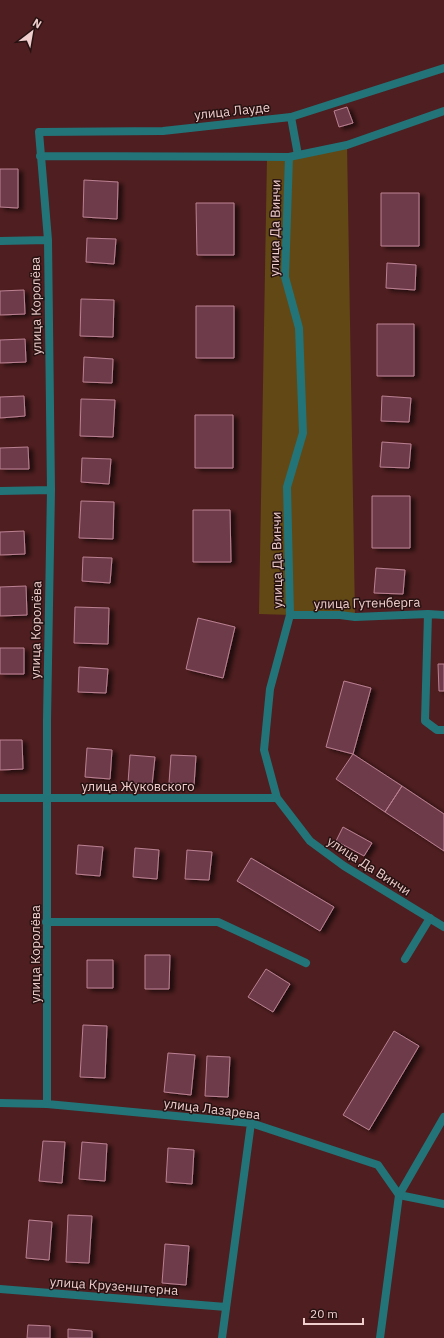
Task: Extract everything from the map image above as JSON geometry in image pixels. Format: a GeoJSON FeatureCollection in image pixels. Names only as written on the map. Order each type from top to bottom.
{"type":"FeatureCollection","features":[{"type":"Feature","properties":{"kind":"street","name":"улица Лауде"},"geometry":{"type":"LineString","coordinates":[[40,156],[39,132],[163,131],[291,117],[444,68]]}},
{"type":"Feature","properties":{"kind":"street"},"geometry":{"type":"LineString","coordinates":[[40,156],[298,155],[347,145],[444,111]]}},
{"type":"Feature","properties":{"kind":"street"},"geometry":{"type":"LineString","coordinates":[[291,117],[298,155]]}},
{"type":"Feature","properties":{"kind":"street","name":"улица Королёва"},"geometry":{"type":"LineString","coordinates":[[40,156],[48,240],[51,490],[47,720],[47,1104]]}},
{"type":"Feature","properties":{"kind":"street","name":"улица Да Винчи"},"geometry":{"type":"LineString","coordinates":[[289,156],[285,277],[299,328],[303,433],[287,487],[290,615],[270,689],[264,750],[277,798],[310,841],[344,866],[444,927]]}},
{"type":"Feature","properties":{"kind":"street"},"geometry":{"type":"LineString","coordinates":[[0,241],[48,240]]}},
{"type":"Feature","properties":{"kind":"street"},"geometry":{"type":"LineString","coordinates":[[0,491],[51,490]]}},
{"type":"Feature","properties":{"kind":"street"},"geometry":{"type":"LineString","coordinates":[[428,614],[424,721],[436,730],[444,730]]}},
{"type":"Feature","properties":{"kind":"street","name":"улица Гутенберга"},"geometry":{"type":"LineString","coordinates":[[290,615],[340,615],[355,617],[428,614],[444,615]]}},
{"type":"Feature","properties":{"kind":"street","name":"улица Жуковского"},"geometry":{"type":"LineString","coordinates":[[0,798],[277,798]]}},
{"type":"Feature","properties":{"kind":"street"},"geometry":{"type":"LineString","coordinates":[[405,959],[430,918]]}},
{"type":"Feature","properties":{"kind":"street"},"geometry":{"type":"LineString","coordinates":[[46,922],[218,922],[306,963]]}},
{"type":"Feature","properties":{"kind":"street","name":"улица Лазарева"},"geometry":{"type":"LineString","coordinates":[[0,1103],[47,1104],[251,1123],[378,1165],[400,1195]]}},
{"type":"Feature","properties":{"kind":"street"},"geometry":{"type":"LineString","coordinates":[[380,1338],[400,1195],[444,1117]]}},
{"type":"Feature","properties":{"kind":"street"},"geometry":{"type":"LineString","coordinates":[[222,1338],[251,1123]]}},
{"type":"Feature","properties":{"kind":"street"},"geometry":{"type":"LineString","coordinates":[[400,1195],[444,1204]]}},
{"type":"Feature","properties":{"kind":"street","name":"улица Крузенштерна"},"geometry":{"type":"LineString","coordinates":[[0,1289],[226,1307]]}},
{"type":"Feature","properties":{"kind":"shaded area"},"geometry":{"type":"Polygon","coordinates":[[[347,145],[355,617],[259,614],[267,157],[347,145]]]}},
{"type":"Feature","properties":{"kind":"building"},"geometry":{"type":"Polygon","coordinates":[[[347,107],[353,123],[339,127],[334,111],[347,107]]]}},
{"type":"Feature","properties":{"kind":"building"},"geometry":{"type":"Polygon","coordinates":[[[0,169],[18,169],[18,208],[0,207],[0,169]]]}},
{"type":"Feature","properties":{"kind":"building"},"geometry":{"type":"Polygon","coordinates":[[[84,180],[118,182],[117,219],[83,217],[84,180]]]}},
{"type":"Feature","properties":{"kind":"building"},"geometry":{"type":"Polygon","coordinates":[[[381,193],[419,193],[419,246],[381,246],[381,193]]]}},
{"type":"Feature","properties":{"kind":"building"},"geometry":{"type":"Polygon","coordinates":[[[196,203],[234,203],[234,255],[197,255],[196,203]]]}},
{"type":"Feature","properties":{"kind":"building"},"geometry":{"type":"Polygon","coordinates":[[[87,238],[116,239],[114,264],[86,262],[87,238]]]}},
{"type":"Feature","properties":{"kind":"building"},"geometry":{"type":"Polygon","coordinates":[[[387,263],[416,265],[415,290],[386,288],[387,263]]]}},
{"type":"Feature","properties":{"kind":"building"},"geometry":{"type":"Polygon","coordinates":[[[24,290],[25,314],[0,315],[0,291],[24,290]]]}},
{"type":"Feature","properties":{"kind":"building"},"geometry":{"type":"Polygon","coordinates":[[[81,299],[114,300],[113,337],[80,336],[81,299]]]}},
{"type":"Feature","properties":{"kind":"building"},"geometry":{"type":"Polygon","coordinates":[[[196,306],[234,306],[234,358],[196,358],[196,306]]]}},
{"type":"Feature","properties":{"kind":"building"},"geometry":{"type":"Polygon","coordinates":[[[377,324],[414,324],[414,376],[377,376],[377,324]]]}},
{"type":"Feature","properties":{"kind":"building"},"geometry":{"type":"Polygon","coordinates":[[[25,339],[26,362],[0,363],[0,340],[25,339]]]}},
{"type":"Feature","properties":{"kind":"building"},"geometry":{"type":"Polygon","coordinates":[[[84,357],[113,359],[112,383],[83,382],[84,357]]]}},
{"type":"Feature","properties":{"kind":"building"},"geometry":{"type":"Polygon","coordinates":[[[24,396],[25,416],[0,418],[0,397],[24,396]]]}},
{"type":"Feature","properties":{"kind":"building"},"geometry":{"type":"Polygon","coordinates":[[[382,396],[411,398],[409,422],[381,421],[382,396]]]}},
{"type":"Feature","properties":{"kind":"building"},"geometry":{"type":"Polygon","coordinates":[[[81,399],[115,400],[113,437],[80,436],[81,399]]]}},
{"type":"Feature","properties":{"kind":"building"},"geometry":{"type":"Polygon","coordinates":[[[195,415],[233,415],[233,468],[195,468],[195,415]]]}},
{"type":"Feature","properties":{"kind":"building"},"geometry":{"type":"Polygon","coordinates":[[[382,442],[411,444],[409,468],[380,467],[382,442]]]}},
{"type":"Feature","properties":{"kind":"building"},"geometry":{"type":"Polygon","coordinates":[[[28,447],[29,469],[0,469],[0,448],[28,447]]]}},
{"type":"Feature","properties":{"kind":"building"},"geometry":{"type":"Polygon","coordinates":[[[82,458],[111,459],[109,484],[81,482],[82,458]]]}},
{"type":"Feature","properties":{"kind":"building"},"geometry":{"type":"Polygon","coordinates":[[[372,496],[410,496],[410,548],[372,548],[372,496]]]}},
{"type":"Feature","properties":{"kind":"building"},"geometry":{"type":"Polygon","coordinates":[[[81,501],[114,502],[113,539],[79,538],[81,501]]]}},
{"type":"Feature","properties":{"kind":"building"},"geometry":{"type":"Polygon","coordinates":[[[193,510],[230,510],[231,562],[193,562],[193,510]]]}},
{"type":"Feature","properties":{"kind":"building"},"geometry":{"type":"Polygon","coordinates":[[[24,531],[25,554],[0,555],[0,532],[24,531]]]}},
{"type":"Feature","properties":{"kind":"building"},"geometry":{"type":"Polygon","coordinates":[[[83,557],[112,558],[110,583],[82,581],[83,557]]]}},
{"type":"Feature","properties":{"kind":"building"},"geometry":{"type":"Polygon","coordinates":[[[376,568],[405,570],[403,594],[374,593],[376,568]]]}},
{"type":"Feature","properties":{"kind":"building"},"geometry":{"type":"Polygon","coordinates":[[[26,586],[27,615],[0,616],[0,587],[26,586]]]}},
{"type":"Feature","properties":{"kind":"building"},"geometry":{"type":"Polygon","coordinates":[[[75,607],[109,608],[108,644],[74,643],[75,607]]]}},
{"type":"Feature","properties":{"kind":"building"},"geometry":{"type":"Polygon","coordinates":[[[198,618],[235,627],[223,678],[186,669],[198,618]]]}},
{"type":"Feature","properties":{"kind":"building"},"geometry":{"type":"Polygon","coordinates":[[[0,648],[24,648],[24,674],[0,674],[0,648]]]}},
{"type":"Feature","properties":{"kind":"building"},"geometry":{"type":"Polygon","coordinates":[[[438,664],[444,664],[444,691],[439,691],[438,664]]]}},
{"type":"Feature","properties":{"kind":"building"},"geometry":{"type":"Polygon","coordinates":[[[79,667],[108,669],[106,693],[78,692],[79,667]]]}},
{"type":"Feature","properties":{"kind":"building"},"geometry":{"type":"Polygon","coordinates":[[[344,681],[371,688],[353,754],[326,747],[344,681]]]}},
{"type":"Feature","properties":{"kind":"building"},"geometry":{"type":"Polygon","coordinates":[[[0,740],[22,740],[23,769],[0,770],[0,740]]]}},
{"type":"Feature","properties":{"kind":"building"},"geometry":{"type":"Polygon","coordinates":[[[87,748],[112,750],[110,779],[85,777],[87,748]]]}},
{"type":"Feature","properties":{"kind":"building"},"geometry":{"type":"Polygon","coordinates":[[[353,754],[402,786],[385,812],[336,779],[353,754]]]}},
{"type":"Feature","properties":{"kind":"building"},"geometry":{"type":"Polygon","coordinates":[[[130,755],[155,757],[152,785],[128,783],[130,755]]]}},
{"type":"Feature","properties":{"kind":"building"},"geometry":{"type":"Polygon","coordinates":[[[171,755],[196,756],[194,785],[169,783],[171,755]]]}},
{"type":"Feature","properties":{"kind":"building"},"geometry":{"type":"Polygon","coordinates":[[[402,786],[444,814],[444,851],[385,812],[402,786]]]}},
{"type":"Feature","properties":{"kind":"building"},"geometry":{"type":"Polygon","coordinates":[[[343,827],[372,843],[364,856],[336,841],[343,827]]]}},
{"type":"Feature","properties":{"kind":"building"},"geometry":{"type":"Polygon","coordinates":[[[78,845],[103,847],[100,876],[76,874],[78,845]]]}},
{"type":"Feature","properties":{"kind":"building"},"geometry":{"type":"Polygon","coordinates":[[[135,848],[159,850],[157,879],[133,877],[135,848]]]}},
{"type":"Feature","properties":{"kind":"building"},"geometry":{"type":"Polygon","coordinates":[[[187,850],[212,852],[209,880],[185,879],[187,850]]]}},
{"type":"Feature","properties":{"kind":"building"},"geometry":{"type":"Polygon","coordinates":[[[251,858],[334,907],[320,931],[237,881],[251,858]]]}},
{"type":"Feature","properties":{"kind":"building"},"geometry":{"type":"Polygon","coordinates":[[[145,955],[170,955],[169,989],[145,989],[145,955]]]}},
{"type":"Feature","properties":{"kind":"building"},"geometry":{"type":"Polygon","coordinates":[[[87,960],[113,960],[113,988],[87,988],[87,960]]]}},
{"type":"Feature","properties":{"kind":"building"},"geometry":{"type":"Polygon","coordinates":[[[266,969],[290,984],[273,1012],[248,997],[266,969]]]}},
{"type":"Feature","properties":{"kind":"building"},"geometry":{"type":"Polygon","coordinates":[[[83,1025],[107,1026],[105,1078],[80,1077],[83,1025]]]}},
{"type":"Feature","properties":{"kind":"building"},"geometry":{"type":"Polygon","coordinates":[[[394,1031],[419,1046],[369,1130],[343,1115],[394,1031]]]}},
{"type":"Feature","properties":{"kind":"building"},"geometry":{"type":"Polygon","coordinates":[[[168,1053],[195,1055],[191,1095],[164,1092],[168,1053]]]}},
{"type":"Feature","properties":{"kind":"building"},"geometry":{"type":"Polygon","coordinates":[[[207,1056],[230,1057],[228,1097],[205,1096],[207,1056]]]}},
{"type":"Feature","properties":{"kind":"building"},"geometry":{"type":"Polygon","coordinates":[[[43,1141],[65,1142],[62,1183],[39,1181],[43,1141]]]}},
{"type":"Feature","properties":{"kind":"building"},"geometry":{"type":"Polygon","coordinates":[[[82,1142],[107,1144],[105,1181],[79,1179],[82,1142]]]}},
{"type":"Feature","properties":{"kind":"building"},"geometry":{"type":"Polygon","coordinates":[[[168,1148],[194,1150],[192,1184],[166,1182],[168,1148]]]}},
{"type":"Feature","properties":{"kind":"building"},"geometry":{"type":"Polygon","coordinates":[[[68,1215],[92,1216],[89,1263],[66,1262],[68,1215]]]}},
{"type":"Feature","properties":{"kind":"building"},"geometry":{"type":"Polygon","coordinates":[[[29,1220],[52,1222],[49,1260],[26,1258],[29,1220]]]}},
{"type":"Feature","properties":{"kind":"building"},"geometry":{"type":"Polygon","coordinates":[[[165,1244],[189,1246],[186,1285],[162,1283],[165,1244]]]}},
{"type":"Feature","properties":{"kind":"building"},"geometry":{"type":"Polygon","coordinates":[[[28,1325],[50,1326],[50,1338],[27,1338],[28,1325]]]}},
{"type":"Feature","properties":{"kind":"building"},"geometry":{"type":"Polygon","coordinates":[[[68,1329],[92,1331],[92,1338],[68,1338],[68,1329]]]}}]}
